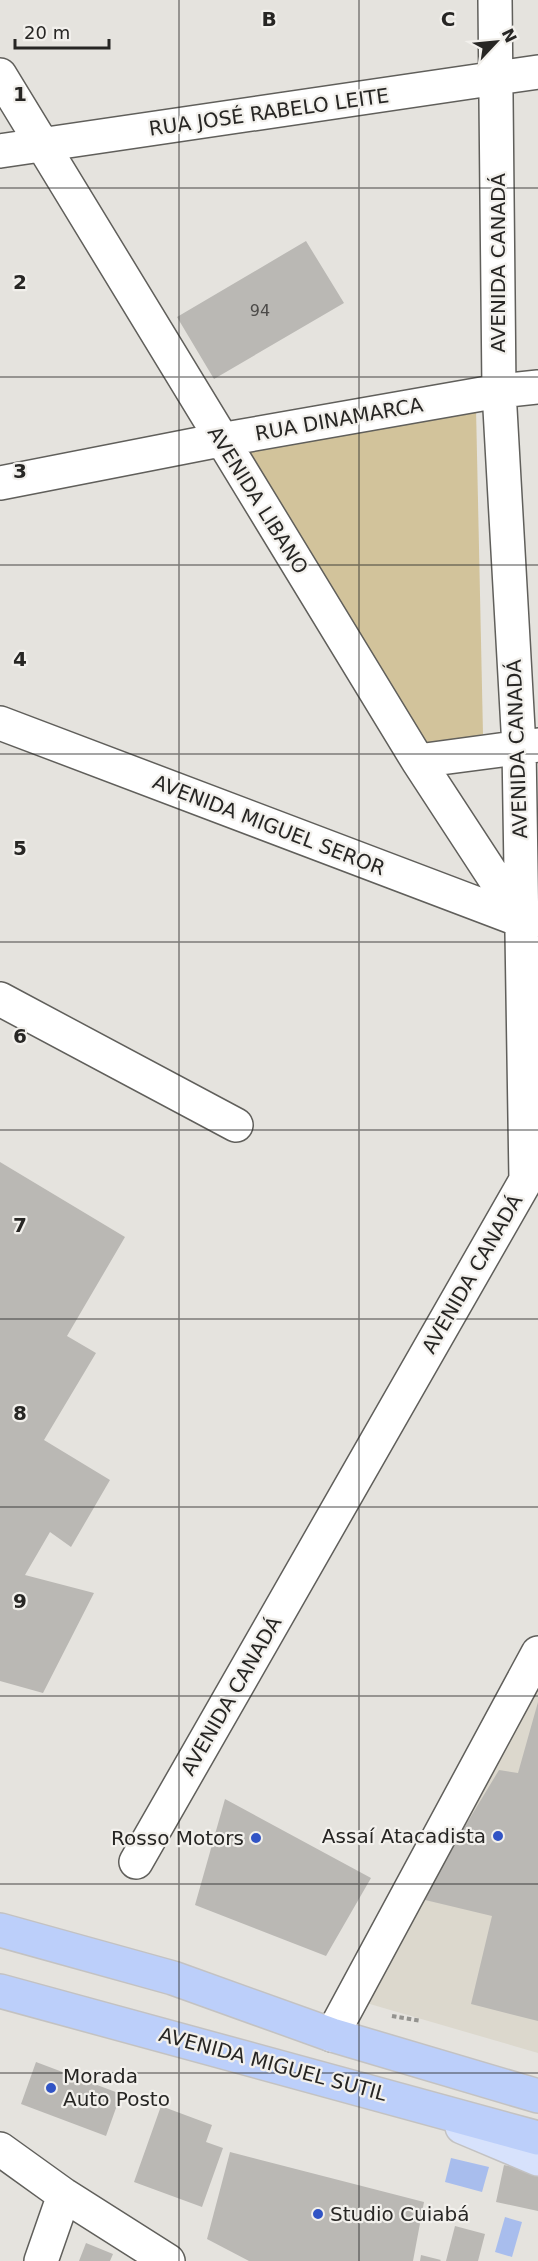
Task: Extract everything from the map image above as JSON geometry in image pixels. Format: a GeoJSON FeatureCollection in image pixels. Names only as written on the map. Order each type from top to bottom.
{"type":"FeatureCollection","features":[{"type":"Feature","properties":{"kind":"highway"},"geometry":{"type":"LineString","coordinates":[[0,1930],[173,1977],[332,2036],[538,2096]]}},
{"type":"Feature","properties":{"kind":"highway","name":"AVENIDA MIGUEL SUTIL"},"geometry":{"type":"LineString","coordinates":[[0,1991],[398,2098]]}},
{"type":"Feature","properties":{"kind":"highway"},"geometry":{"type":"LineString","coordinates":[[398,2098],[538,2138]]}},
{"type":"Feature","properties":{"kind":"main road"},"geometry":{"type":"LineString","coordinates":[[497,2083],[538,2086]]}},
{"type":"Feature","properties":{"kind":"main road","name":"AVENIDA MIGUEL SUTIL"},"geometry":{"type":"LineString","coordinates":[[398,2098],[538,2159]]}},
{"type":"Feature","properties":{"kind":"street","name":"AVENIDA CANADÁ"},"geometry":{"type":"LineString","coordinates":[[136,1862],[532,1183],[528,746],[499,391],[495,0]]}},
{"type":"Feature","properties":{"kind":"street","name":"RUA JOSÉ RABELO LEITE"},"geometry":{"type":"LineString","coordinates":[[0,152],[538,72]]}},
{"type":"Feature","properties":{"kind":"street","name":"AVENIDA LIBANO"},"geometry":{"type":"LineString","coordinates":[[0,75],[220,440],[418,760],[530,924]]}},
{"type":"Feature","properties":{"kind":"street","name":"RUA DINAMARCA"},"geometry":{"type":"LineString","coordinates":[[0,483],[220,440],[499,391],[538,387]]}},
{"type":"Feature","properties":{"kind":"street","name":"AVENIDA MIGUEL SEROR"},"geometry":{"type":"LineString","coordinates":[[3,734],[530,924]]}},
{"type":"Feature","properties":{"kind":"street"},"geometry":{"type":"LineString","coordinates":[[418,760],[528,746]]}},
{"type":"Feature","properties":{"kind":"street"},"geometry":{"type":"LineString","coordinates":[[0,999],[236,1125]]}},
{"type":"Feature","properties":{"kind":"street"},"geometry":{"type":"LineString","coordinates":[[332,2036],[538,1653]]}},
{"type":"Feature","properties":{"kind":"street"},"geometry":{"type":"LineString","coordinates":[[0,2150],[64,2195],[168,2261]]}},
{"type":"Feature","properties":{"kind":"street"},"geometry":{"type":"LineString","coordinates":[[41,2261],[64,2195]]}},
{"type":"Feature","properties":{"kind":"shaded area"},"geometry":{"type":"Polygon","coordinates":[[[476,408],[483,734],[421,750],[237,447],[476,408]]]}},
{"type":"Feature","properties":{"kind":"shaded area"},"geometry":{"type":"Polygon","coordinates":[[[538,1681],[538,2053],[363,2002],[538,1681]]]}},
{"type":"Feature","properties":{"kind":"water"},"geometry":{"type":"Polygon","coordinates":[[[451,2158],[489,2167],[482,2192],[445,2182],[451,2158]]]}},
{"type":"Feature","properties":{"kind":"water"},"geometry":{"type":"Polygon","coordinates":[[[505,2217],[522,2222],[512,2257],[495,2252],[505,2217]]]}},
{"type":"Feature","properties":{"kind":"building"},"geometry":{"type":"Polygon","coordinates":[[[306,241],[344,303],[214,379],[177,317],[306,241]]]}},
{"type":"Feature","properties":{"kind":"building"},"geometry":{"type":"Polygon","coordinates":[[[0,1162],[125,1237],[67,1336],[96,1353],[44,1440],[110,1480],[71,1547],[50,1532],[25,1575],[94,1593],[43,1693],[0,1681],[0,1162]]]}},
{"type":"Feature","properties":{"kind":"building","name":"Assaí Atacadista"},"geometry":{"type":"Polygon","coordinates":[[[538,1702],[538,2021],[471,2004],[492,1916],[421,1899],[499,1770],[518,1773],[538,1702]]]}},
{"type":"Feature","properties":{"kind":"building","name":"Rosso Motors"},"geometry":{"type":"Polygon","coordinates":[[[225,1799],[371,1878],[326,1956],[195,1905],[225,1799]]]}},
{"type":"Feature","properties":{"kind":"building"},"geometry":{"type":"Polygon","coordinates":[[[36,2062],[121,2094],[106,2136],[21,2104],[36,2062]]]}},
{"type":"Feature","properties":{"kind":"building"},"geometry":{"type":"Polygon","coordinates":[[[161,2106],[212,2125],[206,2142],[223,2148],[202,2207],[134,2182],[161,2106]]]}},
{"type":"Feature","properties":{"kind":"building","name":"Studio Cuiabá"},"geometry":{"type":"Polygon","coordinates":[[[230,2152],[424,2202],[413,2261],[249,2261],[207,2239],[230,2152]]]}},
{"type":"Feature","properties":{"kind":"building"},"geometry":{"type":"Polygon","coordinates":[[[504,2165],[538,2172],[538,2211],[496,2202],[504,2165]]]}},
{"type":"Feature","properties":{"kind":"building"},"geometry":{"type":"Polygon","coordinates":[[[455,2226],[485,2234],[478,2261],[446,2261],[455,2226]]]}},
{"type":"Feature","properties":{"kind":"building"},"geometry":{"type":"Polygon","coordinates":[[[86,2243],[113,2254],[110,2261],[79,2261],[86,2243]]]}},
{"type":"Feature","properties":{"kind":"building"},"geometry":{"type":"Polygon","coordinates":[[[421,2255],[441,2260],[420,2261],[421,2255]]]}},
{"type":"Feature","properties":{"kind":"place","name":"Assaí Atacadista"},"geometry":{"type":"Point","coordinates":[498,1836]}},
{"type":"Feature","properties":{"kind":"place","name":"Rosso Motors"},"geometry":{"type":"Point","coordinates":[256,1838]}},
{"type":"Feature","properties":{"kind":"place","name":"Morada Auto Posto"},"geometry":{"type":"Point","coordinates":[51,2088]}},
{"type":"Feature","properties":{"kind":"place","name":"Studio Cuiabá"},"geometry":{"type":"Point","coordinates":[318,2214]}}]}
